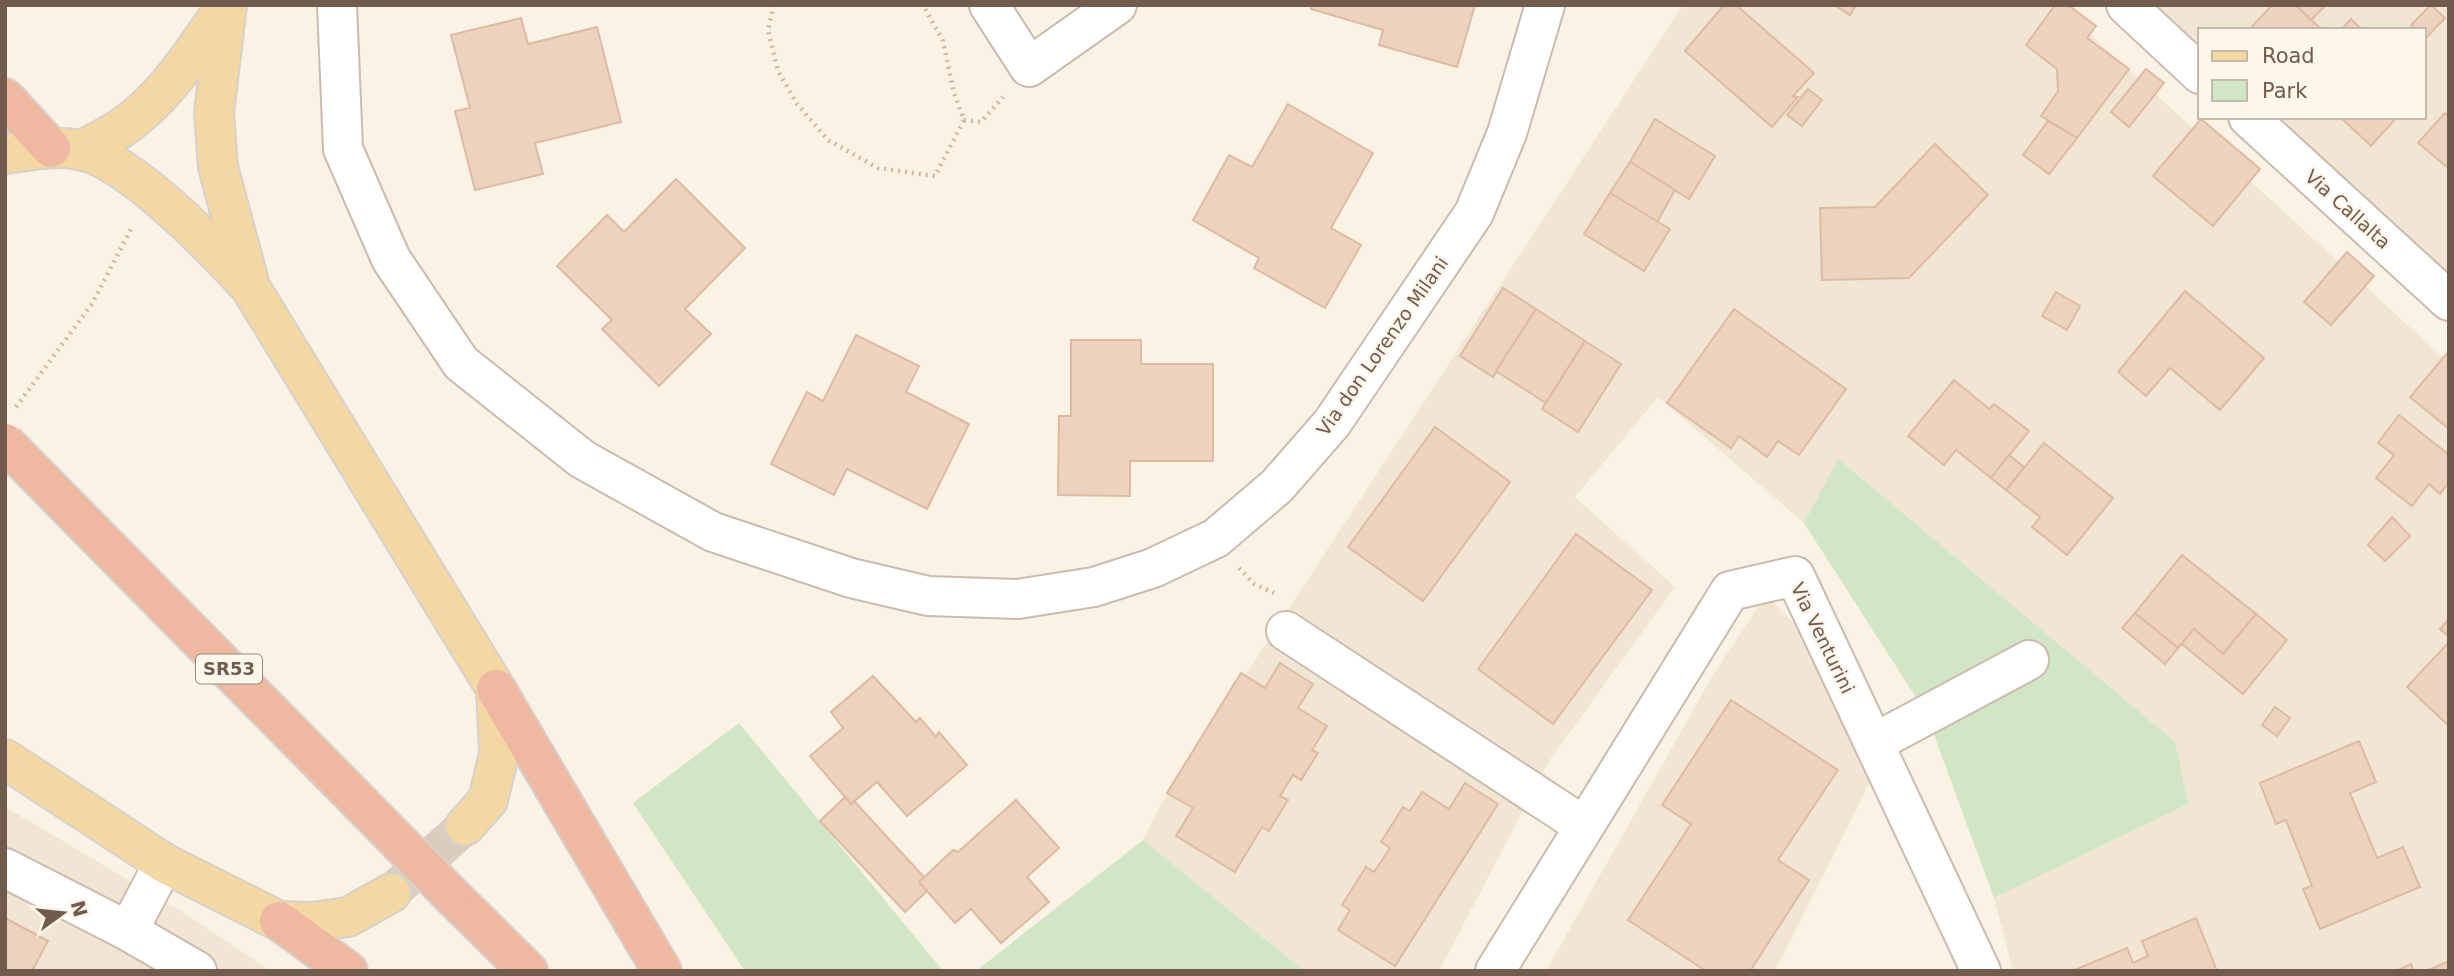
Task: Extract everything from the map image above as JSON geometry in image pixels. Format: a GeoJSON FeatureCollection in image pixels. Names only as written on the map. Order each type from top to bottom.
{"type":"FeatureCollection","features":[{"type":"Feature","properties":{"kind":"highway"},"geometry":{"type":"LineString","coordinates":[[5,98],[66,149]]}},
{"type":"Feature","properties":{"kind":"highway","name":"SR53"},"geometry":{"type":"LineString","coordinates":[[9,427],[452,896],[528,971]]}},
{"type":"Feature","properties":{"kind":"highway"},"geometry":{"type":"LineString","coordinates":[[496,689],[662,971]]}},
{"type":"Feature","properties":{"kind":"highway"},"geometry":{"type":"LineString","coordinates":[[279,921],[348,971]]}},
{"type":"Feature","properties":{"kind":"main road"},"geometry":{"type":"LineString","coordinates":[[5,154],[66,149],[121,129],[156,99],[177,76],[227,6]]}},
{"type":"Feature","properties":{"kind":"main road"},"geometry":{"type":"LineString","coordinates":[[227,6],[214,113],[218,167],[250,287]]}},
{"type":"Feature","properties":{"kind":"main road"},"geometry":{"type":"LineString","coordinates":[[66,149],[128,173],[216,250],[250,287],[496,689],[499,754],[488,800],[465,827]]}},
{"type":"Feature","properties":{"kind":"main road"},"geometry":{"type":"LineString","coordinates":[[5,760],[164,863],[279,921],[312,922],[348,917],[391,893]]}},
{"type":"Feature","properties":{"kind":"street","name":"Via don Lorenzo Milani"},"geometry":{"type":"LineString","coordinates":[[337,5],[343,149],[391,259],[461,363],[582,459],[713,532],[850,578],[928,596],[1018,599],[1094,587],[1153,568],[1216,538],[1277,486],[1332,423],[1474,213],[1507,133],[1545,5]]}},
{"type":"Feature","properties":{"kind":"street"},"geometry":{"type":"LineString","coordinates":[[989,5],[1029,67],[1109,8]]}},
{"type":"Feature","properties":{"kind":"street"},"geometry":{"type":"LineString","coordinates":[[2126,5],[2198,72]]}},
{"type":"Feature","properties":{"kind":"street","name":"Via Callalta"},"geometry":{"type":"LineString","coordinates":[[2250,119],[2449,301]]}},
{"type":"Feature","properties":{"kind":"street","name":"Via Venturini"},"geometry":{"type":"LineString","coordinates":[[1495,971],[1730,591],[1795,576],[1982,971]]}},
{"type":"Feature","properties":{"kind":"street"},"geometry":{"type":"LineString","coordinates":[[1286,631],[1584,826]]}},
{"type":"Feature","properties":{"kind":"street"},"geometry":{"type":"LineString","coordinates":[[1874,743],[2029,660]]}},
{"type":"Feature","properties":{"kind":"street"},"geometry":{"type":"LineString","coordinates":[[128,931],[164,863]]}},
{"type":"Feature","properties":{"kind":"street"},"geometry":{"type":"LineString","coordinates":[[5,868],[128,931],[197,971]]}},
{"type":"Feature","properties":{"kind":"path"},"geometry":{"type":"LineString","coordinates":[[774,5],[768,30],[778,71],[797,104],[828,140],[878,168],[935,176],[964,120],[954,93],[943,41],[923,5]]}},
{"type":"Feature","properties":{"kind":"path"},"geometry":{"type":"LineString","coordinates":[[964,120],[981,122],[1029,67]]}},
{"type":"Feature","properties":{"kind":"path"},"geometry":{"type":"LineString","coordinates":[[9,427],[92,304],[149,191]]}},
{"type":"Feature","properties":{"kind":"path"},"geometry":{"type":"LineString","coordinates":[[1216,538],[1254,584],[1282,597],[1286,631]]}},
{"type":"Feature","properties":{"kind":"shaded area"},"geometry":{"type":"Polygon","coordinates":[[[1683,5],[2058,5],[2449,363],[2449,971],[2013,971],[1994,898],[2188,804],[1838,460],[1804,523],[1658,397],[1575,497],[1675,587],[1549,761],[1439,971],[1304,971],[1143,840],[1160,806],[1683,5]]]}},
{"type":"Feature","properties":{"kind":"shaded area"},"geometry":{"type":"Polygon","coordinates":[[[2148,5],[2449,5],[2449,280],[2273,119],[2426,119],[2426,28],[2198,28],[2198,51],[2148,5]]]}},
{"type":"Feature","properties":{"kind":"shaded area"},"geometry":{"type":"Polygon","coordinates":[[[1766,595],[1809,639],[1873,776],[1775,971],[1546,971],[1713,675],[1766,595]]]}},
{"type":"Feature","properties":{"kind":"shaded area"},"geometry":{"type":"Polygon","coordinates":[[[5,807],[181,911],[271,971],[5,971],[5,807]]]}},
{"type":"Feature","properties":{"kind":"green space"},"geometry":{"type":"Polygon","coordinates":[[[1838,459],[2175,742],[2188,804],[1994,898],[1926,713],[1804,523],[1838,459]]]}},
{"type":"Feature","properties":{"kind":"green space"},"geometry":{"type":"Polygon","coordinates":[[[739,723],[943,971],[745,971],[633,803],[739,723]]]}},
{"type":"Feature","properties":{"kind":"green space"},"geometry":{"type":"Polygon","coordinates":[[[1143,840],[1304,971],[976,971],[1143,840]]]}},
{"type":"Feature","properties":{"kind":"building"},"geometry":{"type":"Polygon","coordinates":[[[1312,5],[1475,5],[1457,67],[1379,45],[1383,30],[1311,9],[1312,5]]]}},
{"type":"Feature","properties":{"kind":"building"},"geometry":{"type":"Polygon","coordinates":[[[1724,5],[1736,5],[1814,73],[1793,96],[1798,97],[1772,127],[1685,51],[1724,5]]]}},
{"type":"Feature","properties":{"kind":"building"},"geometry":{"type":"Polygon","coordinates":[[[1834,5],[1856,5],[1850,15],[1834,5]]]}},
{"type":"Feature","properties":{"kind":"building"},"geometry":{"type":"Polygon","coordinates":[[[2055,5],[2068,5],[2096,26],[2087,38],[2129,69],[2077,138],[2041,116],[2058,91],[2057,69],[2026,45],[2055,5]]]}},
{"type":"Feature","properties":{"kind":"building"},"geometry":{"type":"Polygon","coordinates":[[[2272,5],[2296,5],[2320,28],[2251,28],[2272,5]]]}},
{"type":"Feature","properties":{"kind":"building"},"geometry":{"type":"Polygon","coordinates":[[[2296,5],[2326,5],[2311,20],[2296,5]]]}},
{"type":"Feature","properties":{"kind":"building"},"geometry":{"type":"Polygon","coordinates":[[[2431,5],[2445,18],[2426,38],[2426,28],[2414,28],[2411,25],[2431,5]]]}},
{"type":"Feature","properties":{"kind":"building"},"geometry":{"type":"Polygon","coordinates":[[[521,18],[528,44],[597,27],[621,122],[535,143],[543,174],[475,190],[455,111],[470,108],[451,35],[521,18]]]}},
{"type":"Feature","properties":{"kind":"building"},"geometry":{"type":"Polygon","coordinates":[[[2351,19],[2360,28],[2343,28],[2351,19]]]}},
{"type":"Feature","properties":{"kind":"building"},"geometry":{"type":"Polygon","coordinates":[[[2146,69],[2164,83],[2129,127],[2111,112],[2146,69]]]}},
{"type":"Feature","properties":{"kind":"building"},"geometry":{"type":"Polygon","coordinates":[[[1808,89],[1822,100],[1802,126],[1787,115],[1808,89]]]}},
{"type":"Feature","properties":{"kind":"building"},"geometry":{"type":"Polygon","coordinates":[[[1288,104],[1373,153],[1331,228],[1361,245],[1325,308],[1254,268],[1259,258],[1193,220],[1229,155],[1252,167],[1288,104]]]}},
{"type":"Feature","properties":{"kind":"building"},"geometry":{"type":"Polygon","coordinates":[[[2445,113],[2449,117],[2447,167],[2418,143],[2445,113]]]}},
{"type":"Feature","properties":{"kind":"building"},"geometry":{"type":"Polygon","coordinates":[[[1655,119],[1715,156],[1689,199],[1630,162],[1655,119]]]}},
{"type":"Feature","properties":{"kind":"building"},"geometry":{"type":"Polygon","coordinates":[[[2201,119],[2260,169],[2213,226],[2153,176],[2201,119]]]}},
{"type":"Feature","properties":{"kind":"building"},"geometry":{"type":"Polygon","coordinates":[[[2342,119],[2395,119],[2371,146],[2342,119]]]}},
{"type":"Feature","properties":{"kind":"building"},"geometry":{"type":"Polygon","coordinates":[[[2048,121],[2077,138],[2049,174],[2023,155],[2048,121]]]}},
{"type":"Feature","properties":{"kind":"building"},"geometry":{"type":"Polygon","coordinates":[[[1935,144],[1988,195],[1909,278],[1822,280],[1820,208],[1875,207],[1935,144]]]}},
{"type":"Feature","properties":{"kind":"building"},"geometry":{"type":"Polygon","coordinates":[[[1630,162],[1675,190],[1657,222],[1610,193],[1630,162]]]}},
{"type":"Feature","properties":{"kind":"building"},"geometry":{"type":"Polygon","coordinates":[[[676,179],[745,248],[685,309],[711,334],[659,386],[602,329],[612,320],[557,266],[607,215],[624,232],[676,179]]]}},
{"type":"Feature","properties":{"kind":"building"},"geometry":{"type":"Polygon","coordinates":[[[1610,193],[1670,229],[1644,271],[1584,234],[1610,193]]]}},
{"type":"Feature","properties":{"kind":"building"},"geometry":{"type":"Polygon","coordinates":[[[2347,252],[2374,276],[2331,325],[2304,302],[2347,252]]]}},
{"type":"Feature","properties":{"kind":"building"},"geometry":{"type":"Polygon","coordinates":[[[1503,288],[1536,309],[1493,377],[1460,356],[1503,288]]]}},
{"type":"Feature","properties":{"kind":"building"},"geometry":{"type":"Polygon","coordinates":[[[2185,291],[2264,358],[2220,410],[2170,368],[2146,396],[2118,372],[2185,291]]]}},
{"type":"Feature","properties":{"kind":"building"},"geometry":{"type":"Polygon","coordinates":[[[2056,292],[2080,306],[2067,330],[2042,316],[2056,292]]]}},
{"type":"Feature","properties":{"kind":"building"},"geometry":{"type":"Polygon","coordinates":[[[1536,309],[1585,341],[1546,403],[1496,371],[1536,309]]]}},
{"type":"Feature","properties":{"kind":"building"},"geometry":{"type":"Polygon","coordinates":[[[1734,309],[1846,389],[1799,455],[1778,441],[1767,457],[1739,436],[1731,448],[1667,403],[1734,309]]]}},
{"type":"Feature","properties":{"kind":"building"},"geometry":{"type":"Polygon","coordinates":[[[856,335],[919,366],[906,392],[969,424],[927,509],[847,469],[834,495],[771,464],[807,392],[823,401],[856,335]]]}},
{"type":"Feature","properties":{"kind":"building"},"geometry":{"type":"Polygon","coordinates":[[[1071,340],[1141,340],[1141,364],[1213,364],[1213,461],[1130,461],[1130,496],[1058,495],[1059,416],[1071,416],[1071,340]]]}},
{"type":"Feature","properties":{"kind":"building"},"geometry":{"type":"Polygon","coordinates":[[[1585,341],[1621,364],[1578,432],[1542,409],[1585,341]]]}},
{"type":"Feature","properties":{"kind":"building"},"geometry":{"type":"Polygon","coordinates":[[[2449,351],[2449,429],[2410,397],[2449,351]]]}},
{"type":"Feature","properties":{"kind":"building"},"geometry":{"type":"Polygon","coordinates":[[[1954,380],[1989,409],[1994,404],[2029,431],[1991,478],[1956,450],[1944,465],[1908,436],[1954,380]]]}},
{"type":"Feature","properties":{"kind":"building"},"geometry":{"type":"Polygon","coordinates":[[[2399,415],[2449,455],[2449,482],[2440,494],[2429,484],[2412,506],[2376,478],[2394,455],[2378,443],[2399,415]]]}},
{"type":"Feature","properties":{"kind":"building"},"geometry":{"type":"Polygon","coordinates":[[[1435,427],[1510,482],[1423,601],[1348,547],[1435,427]]]}},
{"type":"Feature","properties":{"kind":"building"},"geometry":{"type":"Polygon","coordinates":[[[2044,443],[2113,498],[2067,555],[2032,527],[2040,517],[2006,490],[2044,443]]]}},
{"type":"Feature","properties":{"kind":"building"},"geometry":{"type":"Polygon","coordinates":[[[2009,455],[2024,467],[2006,490],[1991,478],[2009,455]]]}},
{"type":"Feature","properties":{"kind":"building"},"geometry":{"type":"Polygon","coordinates":[[[2392,517],[2410,536],[2385,561],[2368,545],[2392,517]]]}},
{"type":"Feature","properties":{"kind":"building"},"geometry":{"type":"Polygon","coordinates":[[[1576,534],[1652,590],[1553,724],[1478,669],[1576,534]]]}},
{"type":"Feature","properties":{"kind":"building"},"geometry":{"type":"Polygon","coordinates":[[[2182,555],[2256,614],[2223,654],[2194,629],[2178,648],[2135,613],[2182,555]]]}},
{"type":"Feature","properties":{"kind":"building"},"geometry":{"type":"Polygon","coordinates":[[[2135,613],[2178,648],[2165,664],[2122,628],[2135,613]]]}},
{"type":"Feature","properties":{"kind":"building"},"geometry":{"type":"Polygon","coordinates":[[[2256,614],[2287,640],[2243,694],[2182,644],[2194,629],[2223,654],[2256,614]]]}},
{"type":"Feature","properties":{"kind":"building"},"geometry":{"type":"Polygon","coordinates":[[[2449,619],[2449,637],[2440,629],[2449,619]]]}},
{"type":"Feature","properties":{"kind":"building"},"geometry":{"type":"Polygon","coordinates":[[[2449,642],[2449,726],[2407,687],[2449,642]]]}},
{"type":"Feature","properties":{"kind":"building"},"geometry":{"type":"Polygon","coordinates":[[[1280,663],[1313,684],[1298,708],[1327,726],[1312,750],[1318,753],[1301,780],[1293,775],[1280,796],[1288,800],[1269,831],[1262,827],[1235,872],[1176,836],[1193,808],[1167,793],[1241,673],[1265,688],[1280,663]]]}},
{"type":"Feature","properties":{"kind":"building"},"geometry":{"type":"Polygon","coordinates":[[[873,676],[916,722],[920,718],[936,737],[939,732],[967,765],[907,816],[877,782],[851,804],[810,756],[843,728],[831,712],[873,676]]]}},
{"type":"Feature","properties":{"kind":"building"},"geometry":{"type":"Polygon","coordinates":[[[1731,700],[1838,770],[1778,860],[1809,880],[1750,971],[1706,971],[1628,920],[1691,824],[1662,805],[1731,700]]]}},
{"type":"Feature","properties":{"kind":"building"},"geometry":{"type":"Polygon","coordinates":[[[2275,707],[2290,718],[2277,736],[2262,725],[2275,707]]]}},
{"type":"Feature","properties":{"kind":"building"},"geometry":{"type":"Polygon","coordinates":[[[2359,741],[2376,782],[2350,793],[2377,858],[2403,847],[2420,887],[2320,929],[2303,889],[2312,886],[2286,820],[2276,824],[2260,783],[2359,741]]]}},
{"type":"Feature","properties":{"kind":"building"},"geometry":{"type":"Polygon","coordinates":[[[1465,783],[1498,804],[1395,966],[1338,930],[1350,910],[1342,905],[1366,867],[1374,872],[1390,848],[1381,842],[1403,807],[1410,811],[1422,792],[1449,809],[1465,783]]]}},
{"type":"Feature","properties":{"kind":"building"},"geometry":{"type":"Polygon","coordinates":[[[845,797],[851,804],[854,801],[924,877],[919,882],[927,891],[905,912],[820,821],[845,797]]]}},
{"type":"Feature","properties":{"kind":"building"},"geometry":{"type":"Polygon","coordinates":[[[1016,800],[1059,848],[1027,877],[1049,902],[1001,943],[971,909],[955,923],[919,882],[953,850],[958,852],[1016,800]]]}},
{"type":"Feature","properties":{"kind":"building"},"geometry":{"type":"Polygon","coordinates":[[[5,918],[48,941],[32,971],[5,971],[5,918]]]}},
{"type":"Feature","properties":{"kind":"building"},"geometry":{"type":"Polygon","coordinates":[[[2196,918],[2217,971],[2072,971],[2127,948],[2133,963],[2148,956],[2142,941],[2196,918]]]}},
{"type":"Feature","properties":{"kind":"building"},"geometry":{"type":"Polygon","coordinates":[[[2449,961],[2449,971],[2426,971],[2449,961]]]}},
{"type":"Feature","properties":{"kind":"building"},"geometry":{"type":"Polygon","coordinates":[[[2411,964],[2414,971],[2396,971],[2411,964]]]}},
{"type":"Feature","properties":{"kind":"tunnel"},"geometry":{"type":"LineString","coordinates":[[391,893],[465,826]]}}]}
